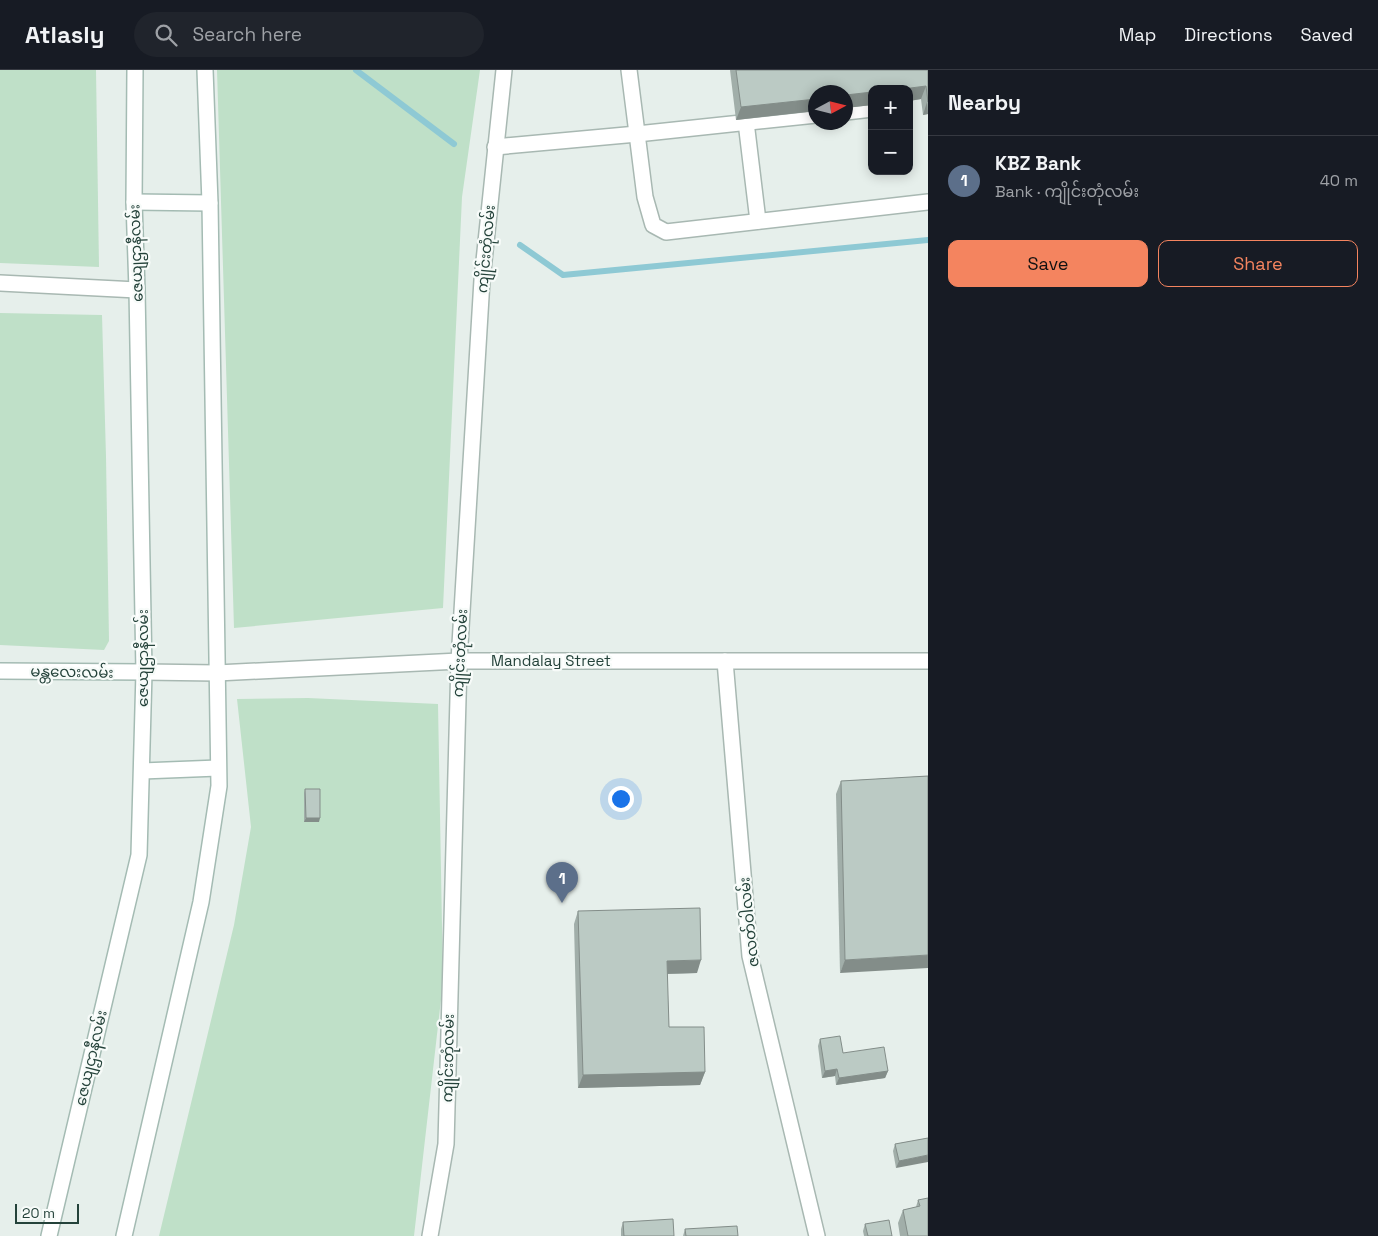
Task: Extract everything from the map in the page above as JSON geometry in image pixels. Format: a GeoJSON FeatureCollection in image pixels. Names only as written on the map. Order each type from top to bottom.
{"type":"FeatureCollection","features":[{"type":"Feature","properties":{"kind":"street","name":"ဇေယျဌာနီလမ်း"},"geometry":{"type":"LineString","coordinates":[[49,1236],[140,855],[144,672],[134,202],[135,70]]}},
{"type":"Feature","properties":{"kind":"street"},"geometry":{"type":"LineString","coordinates":[[124,1236],[201,902],[219,786],[210,203],[205,70]]}},
{"type":"Feature","properties":{"kind":"street","name":"ကျိုင်းတုံလမ်း"},"geometry":{"type":"LineString","coordinates":[[430,1236],[446,1144],[459,661],[482,280],[504,70]]}},
{"type":"Feature","properties":{"kind":"street"},"geometry":{"type":"LineString","coordinates":[[629,70],[645,197],[653,225],[666,232],[928,202]]}},
{"type":"Feature","properties":{"kind":"street"},"geometry":{"type":"LineString","coordinates":[[853,111],[868,109]]}},
{"type":"Feature","properties":{"kind":"street"},"geometry":{"type":"LineString","coordinates":[[495,147],[808,116]]}},
{"type":"Feature","properties":{"kind":"street"},"geometry":{"type":"LineString","coordinates":[[746,122],[758,221]]}},
{"type":"Feature","properties":{"kind":"street"},"geometry":{"type":"LineString","coordinates":[[134,202],[210,203]]}},
{"type":"Feature","properties":{"kind":"street"},"geometry":{"type":"LineString","coordinates":[[0,283],[137,290]]}},
{"type":"Feature","properties":{"kind":"street","name":"Mandalay Street"},"geometry":{"type":"LineString","coordinates":[[144,672],[217,673],[459,661],[928,661]]}},
{"type":"Feature","properties":{"kind":"street","name":"ဇလတ်ဝါလမ်း"},"geometry":{"type":"LineString","coordinates":[[725,661],[750,956],[817,1236]]}},
{"type":"Feature","properties":{"kind":"street","name":"မန္တလေးလမ်း"},"geometry":{"type":"LineString","coordinates":[[0,671],[144,672]]}},
{"type":"Feature","properties":{"kind":"street"},"geometry":{"type":"LineString","coordinates":[[142,771],[218,768]]}},
{"type":"Feature","properties":{"kind":"green space"},"geometry":{"type":"Polygon","coordinates":[[[0,70],[96,70],[99,267],[0,263],[0,70]]]}},
{"type":"Feature","properties":{"kind":"green space"},"geometry":{"type":"Polygon","coordinates":[[[217,70],[480,70],[462,197],[443,608],[234,628],[217,70]]]}},
{"type":"Feature","properties":{"kind":"green space"},"geometry":{"type":"Polygon","coordinates":[[[0,313],[102,315],[109,641],[104,650],[0,645],[0,313]]]}},
{"type":"Feature","properties":{"kind":"green space"},"geometry":{"type":"Polygon","coordinates":[[[308,698],[438,704],[443,982],[414,1236],[159,1236],[234,925],[251,827],[237,699],[308,698]]]}},
{"type":"Feature","properties":{"kind":"building"},"geometry":{"type":"Polygon","coordinates":[[[736,70],[928,70],[928,102],[926,86],[913,88],[913,85],[868,85],[868,92],[853,94],[853,85],[808,85],[808,100],[741,107],[736,70]]]}},
{"type":"Feature","properties":{"kind":"building"},"geometry":{"type":"Polygon","coordinates":[[[928,776],[928,955],[845,960],[841,781],[928,776]]]}},
{"type":"Feature","properties":{"kind":"building"},"geometry":{"type":"Polygon","coordinates":[[[305,789],[320,789],[320,818],[306,818],[305,789]]]}},
{"type":"Feature","properties":{"kind":"building"},"geometry":{"type":"Polygon","coordinates":[[[700,908],[701,960],[667,961],[669,1027],[704,1027],[705,1072],[583,1075],[578,911],[700,908]]]}},
{"type":"Feature","properties":{"kind":"building"},"geometry":{"type":"Polygon","coordinates":[[[840,1036],[843,1053],[884,1047],[888,1071],[839,1078],[837,1069],[825,1071],[820,1039],[840,1036]]]}},
{"type":"Feature","properties":{"kind":"building"},"geometry":{"type":"Polygon","coordinates":[[[928,1138],[928,1155],[899,1161],[895,1144],[928,1138]]]}},
{"type":"Feature","properties":{"kind":"building"},"geometry":{"type":"Polygon","coordinates":[[[928,1198],[928,1236],[908,1236],[903,1210],[920,1206],[918,1200],[928,1198]]]}},
{"type":"Feature","properties":{"kind":"building"},"geometry":{"type":"Polygon","coordinates":[[[673,1219],[674,1236],[624,1236],[623,1222],[673,1219]]]}},
{"type":"Feature","properties":{"kind":"building"},"geometry":{"type":"Polygon","coordinates":[[[889,1220],[892,1236],[868,1236],[865,1224],[889,1220]]]}},
{"type":"Feature","properties":{"kind":"building"},"geometry":{"type":"Polygon","coordinates":[[[737,1226],[738,1236],[686,1236],[685,1229],[737,1226]]]}},
{"type":"Feature","properties":{"kind":"waterway"},"geometry":{"type":"LineString","coordinates":[[356,70],[454,144]]}},
{"type":"Feature","properties":{"kind":"waterway"},"geometry":{"type":"LineString","coordinates":[[520,245],[563,275],[928,240]]}},
{"type":"Feature","properties":{"kind":"place","name":"KBZ Bank"},"geometry":{"type":"Point","coordinates":[562,903]}}]}
